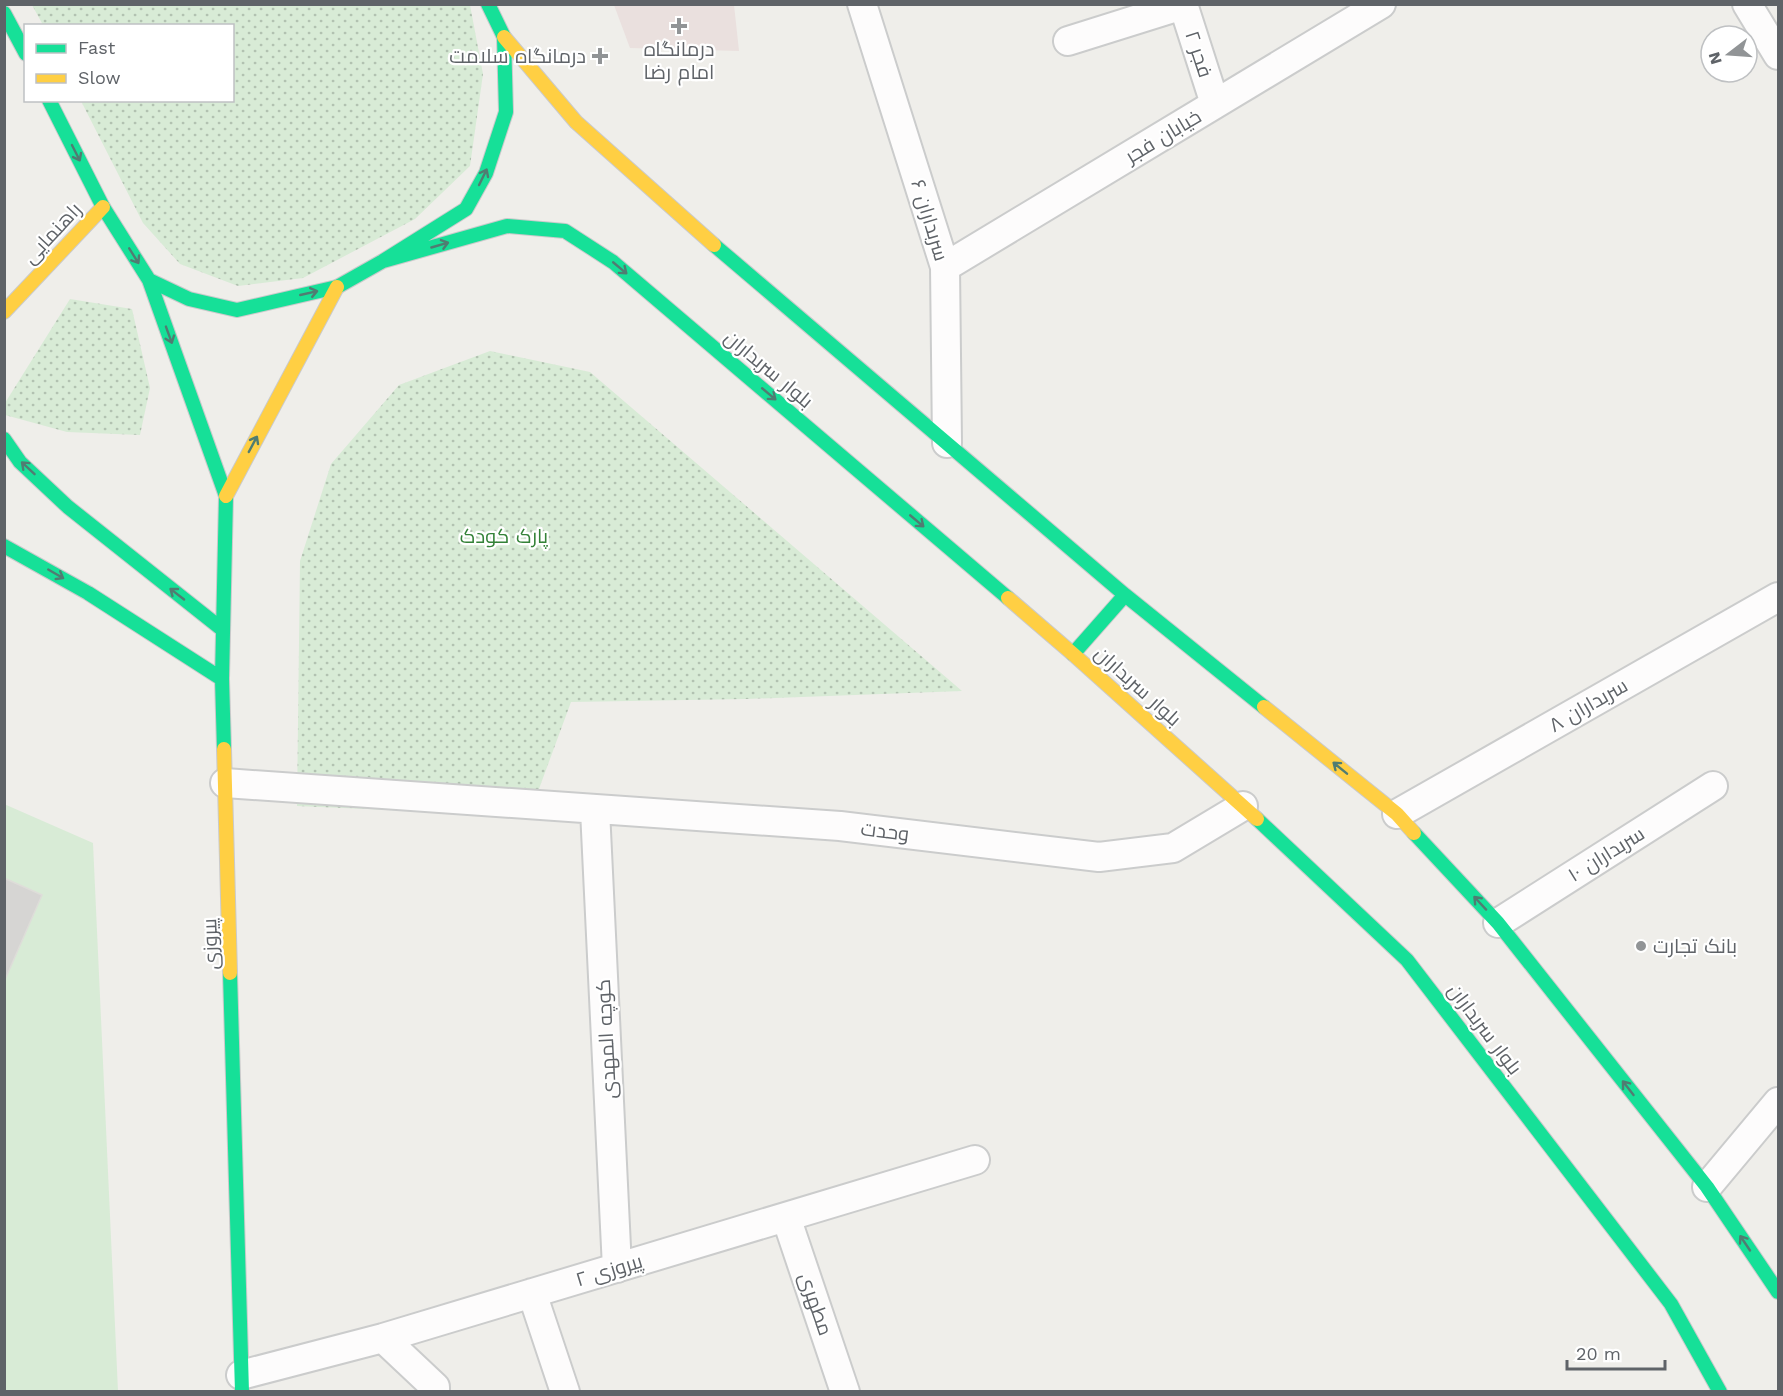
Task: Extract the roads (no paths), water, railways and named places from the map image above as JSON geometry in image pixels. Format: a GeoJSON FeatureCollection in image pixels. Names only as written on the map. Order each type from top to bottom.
{"type":"FeatureCollection","features":[{"type":"Feature","properties":{"kind":"main road"},"geometry":{"type":"LineString","coordinates":[[488,4],[504,37],[576,122],[690,224],[1125,595],[1397,814],[1498,923],[1707,1187],[1779,1292]]}},
{"type":"Feature","properties":{"kind":"main road"},"geometry":{"type":"LineString","coordinates":[[4,13],[24,50]]}},
{"type":"Feature","properties":{"kind":"main road"},"geometry":{"type":"LineString","coordinates":[[149,279],[189,299],[237,310],[337,287],[466,209],[486,173],[506,112],[504,37]]}},
{"type":"Feature","properties":{"kind":"main road"},"geometry":{"type":"LineString","coordinates":[[50,102],[103,207],[149,279],[226,496]]}},
{"type":"Feature","properties":{"kind":"main road","name":"راهنمایی"},"geometry":{"type":"LineString","coordinates":[[4,312],[103,207]]}},
{"type":"Feature","properties":{"kind":"main road","name":"بلوار سربداران"},"geometry":{"type":"LineString","coordinates":[[383,261],[507,226],[565,231],[613,262],[1073,654],[1243,806],[1407,960],[1671,1304],[1720,1392]]}},
{"type":"Feature","properties":{"kind":"main road"},"geometry":{"type":"LineString","coordinates":[[226,496],[337,287]]}},
{"type":"Feature","properties":{"kind":"main road"},"geometry":{"type":"LineString","coordinates":[[4,439],[20,462],[69,507],[223,630]]}},
{"type":"Feature","properties":{"kind":"main road","name":"پیروزی"},"geometry":{"type":"LineString","coordinates":[[226,496],[222,679],[242,1383]]}},
{"type":"Feature","properties":{"kind":"main road"},"geometry":{"type":"LineString","coordinates":[[4,546],[96,597],[222,679]]}},
{"type":"Feature","properties":{"kind":"main road"},"geometry":{"type":"LineString","coordinates":[[1073,654],[1125,595]]}},
{"type":"Feature","properties":{"kind":"street","name":"سربداران ۶"},"geometry":{"type":"LineString","coordinates":[[862,4],[945,267],[947,443]]}},
{"type":"Feature","properties":{"kind":"street","name":"خیابان فجر"},"geometry":{"type":"LineString","coordinates":[[945,267],[1381,4]]}},
{"type":"Feature","properties":{"kind":"street"},"geometry":{"type":"LineString","coordinates":[[1747,4],[1779,55]]}},
{"type":"Feature","properties":{"kind":"street","name":"فجر ۲"},"geometry":{"type":"LineString","coordinates":[[1183,5],[1215,104]]}},
{"type":"Feature","properties":{"kind":"street"},"geometry":{"type":"LineString","coordinates":[[1068,40],[1183,5]]}},
{"type":"Feature","properties":{"kind":"street","name":"سربداران ۸"},"geometry":{"type":"LineString","coordinates":[[1397,814],[1779,597]]}},
{"type":"Feature","properties":{"kind":"street","name":"وحدت"},"geometry":{"type":"LineString","coordinates":[[225,783],[840,826],[1099,857],[1173,848],[1243,806]]}},
{"type":"Feature","properties":{"kind":"street","name":"سربداران ۱۰"},"geometry":{"type":"LineString","coordinates":[[1498,923],[1713,786]]}},
{"type":"Feature","properties":{"kind":"street","name":"کوچه المهدی"},"geometry":{"type":"LineString","coordinates":[[595,810],[617,1268]]}},
{"type":"Feature","properties":{"kind":"street"},"geometry":{"type":"LineString","coordinates":[[1707,1187],[1779,1102]]}},
{"type":"Feature","properties":{"kind":"street","name":"پیروزی ۲"},"geometry":{"type":"LineString","coordinates":[[242,1383],[383,1338],[975,1160]]}},
{"type":"Feature","properties":{"kind":"street","name":"مطهری"},"geometry":{"type":"LineString","coordinates":[[786,1217],[845,1392]]}},
{"type":"Feature","properties":{"kind":"street"},"geometry":{"type":"LineString","coordinates":[[532,1293],[565,1392]]}},
{"type":"Feature","properties":{"kind":"street"},"geometry":{"type":"LineString","coordinates":[[383,1338],[435,1388],[435,1392]]}},
{"type":"Feature","properties":{"kind":"place","name":"درمانگاه امام رضا"},"geometry":{"type":"Point","coordinates":[679,26]}},
{"type":"Feature","properties":{"kind":"place","name":"درمانگاه سلامت"},"geometry":{"type":"Point","coordinates":[600,56]}},
{"type":"Feature","properties":{"kind":"place","name":"بانک تجارت"},"geometry":{"type":"Point","coordinates":[1641,946]}},
{"type":"Feature","properties":{"kind":"park label","name":"پارک کودک"},"geometry":{"type":"Point","coordinates":[504,536]}}]}
